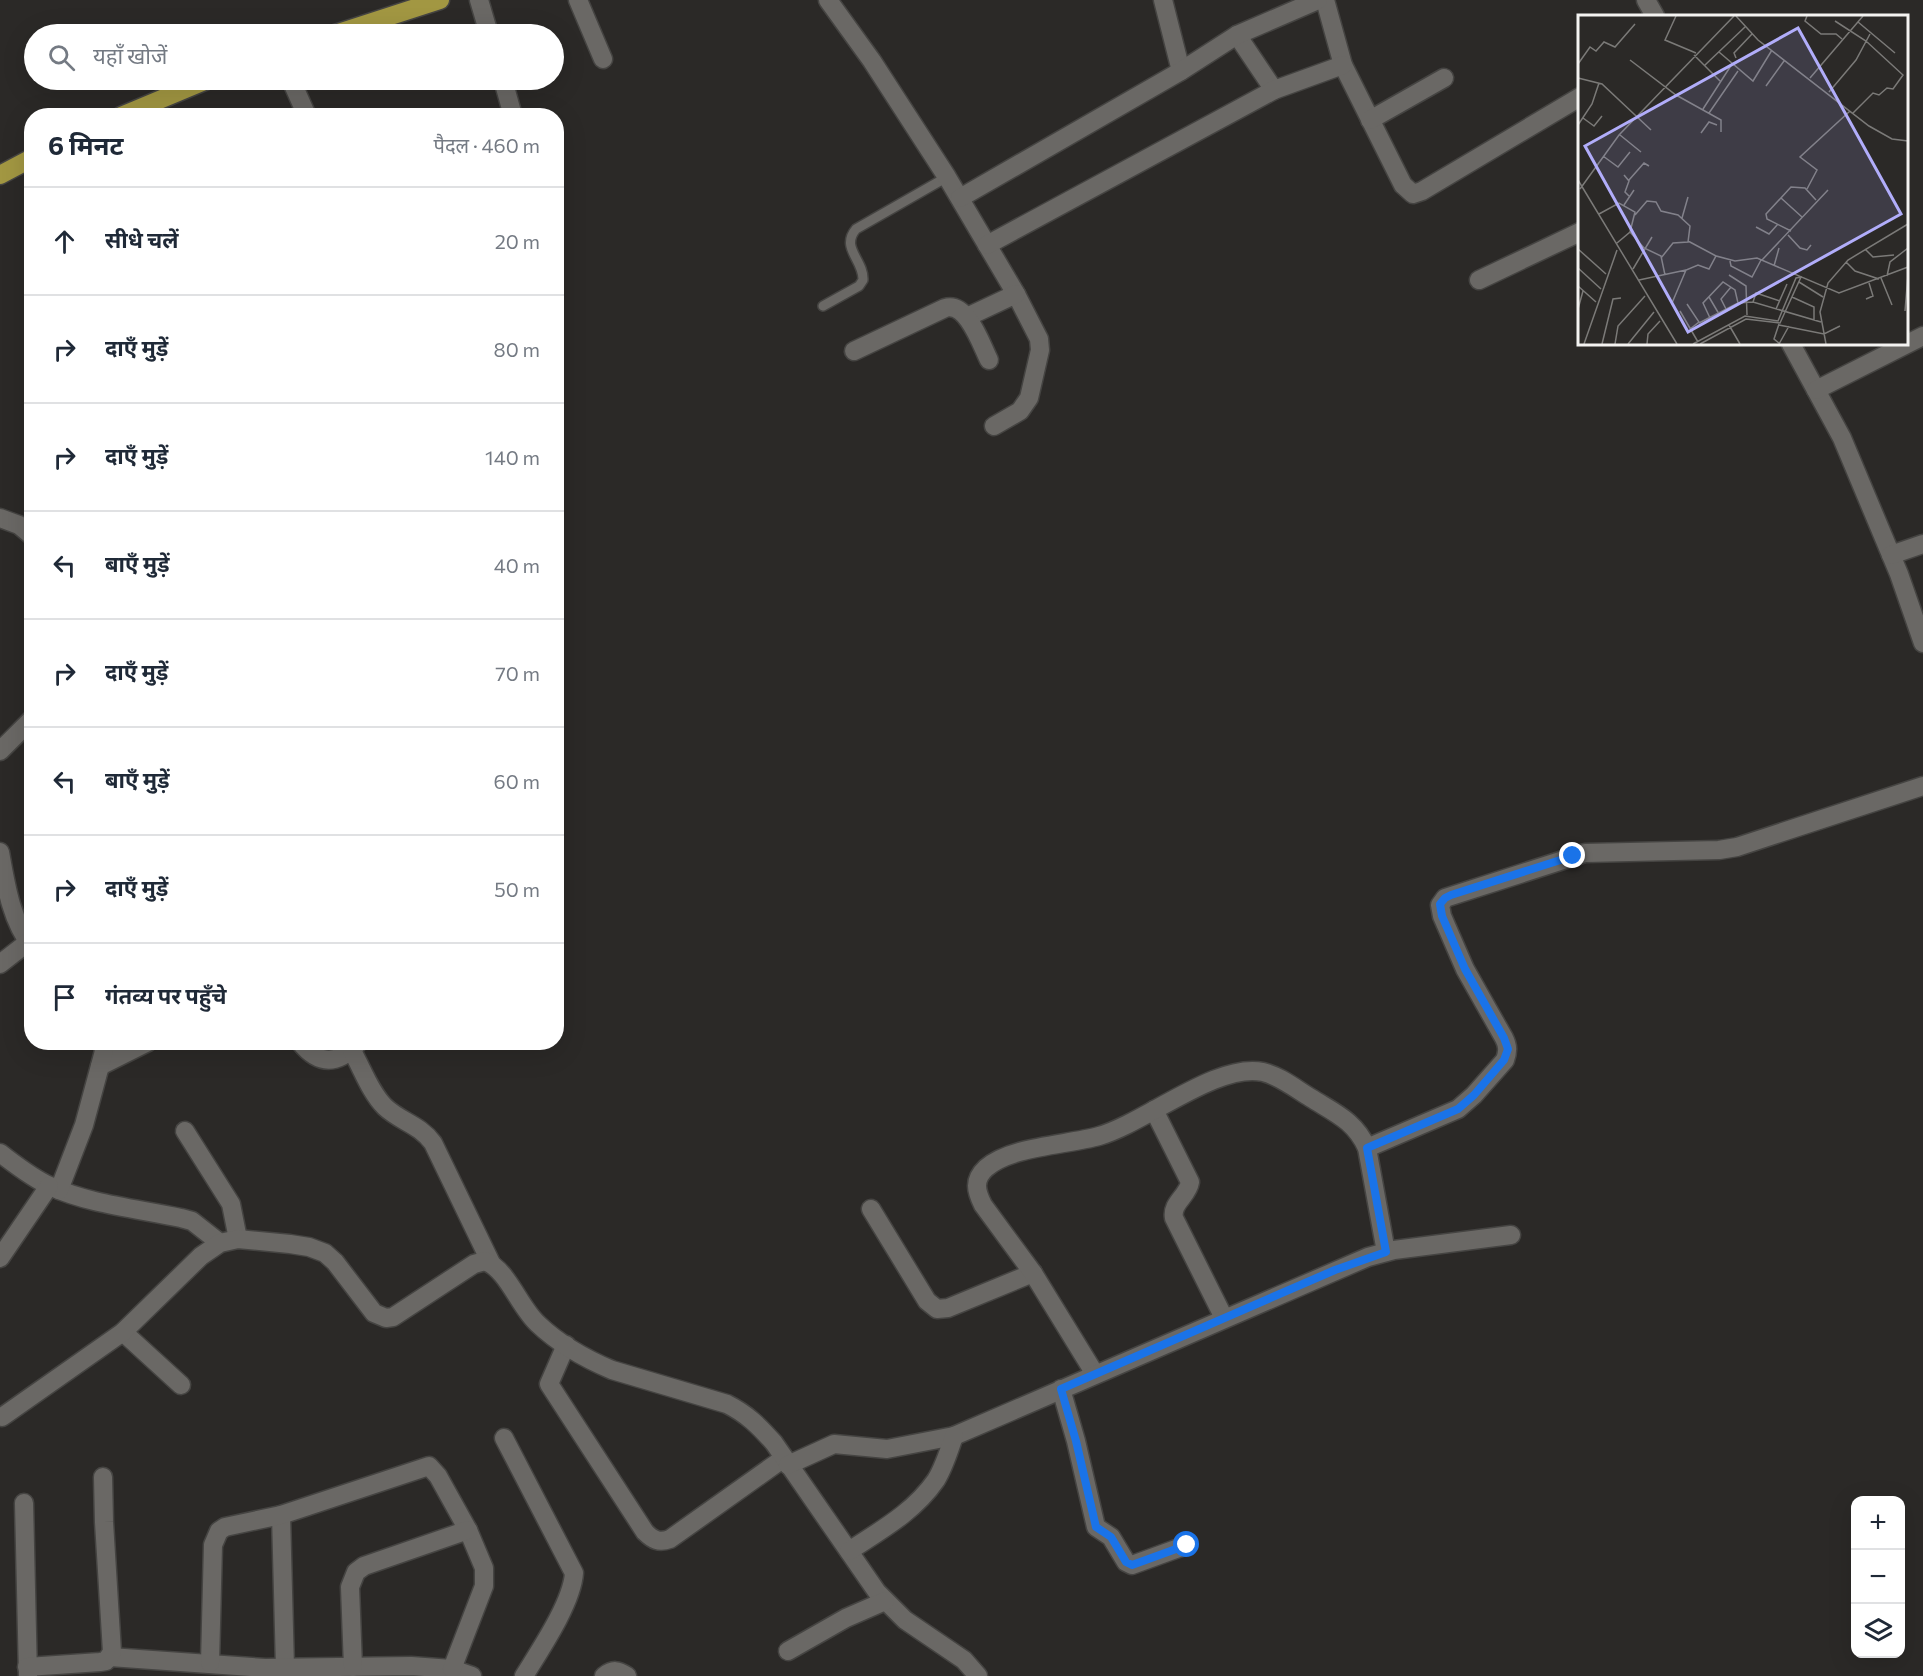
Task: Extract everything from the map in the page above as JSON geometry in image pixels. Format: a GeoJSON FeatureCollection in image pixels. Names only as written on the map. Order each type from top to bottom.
{"type":"FeatureCollection","features":[{"type":"Feature","properties":{"kind":"highway"},"geometry":{"type":"LineString","coordinates":[[366,24],[440,0]]}},
{"type":"Feature","properties":{"kind":"highway"},"geometry":{"type":"LineString","coordinates":[[140,108],[183,90]]}},
{"type":"Feature","properties":{"kind":"highway"},"geometry":{"type":"LineString","coordinates":[[0,175],[24,162]]}},
{"type":"Feature","properties":{"kind":"street"},"geometry":{"type":"LineString","coordinates":[[479,0],[486,24]]}},
{"type":"Feature","properties":{"kind":"street"},"geometry":{"type":"LineString","coordinates":[[578,0],[603,59]]}},
{"type":"Feature","properties":{"kind":"street"},"geometry":{"type":"LineString","coordinates":[[828,0],[872,61],[947,177],[1016,294],[1039,339],[1040,350],[1029,398],[1020,411],[994,426]]}},
{"type":"Feature","properties":{"kind":"street"},"geometry":{"type":"LineString","coordinates":[[1163,0],[1182,71]]}},
{"type":"Feature","properties":{"kind":"street"},"geometry":{"type":"LineString","coordinates":[[960,198],[1182,71],[1237,35],[1318,0]]}},
{"type":"Feature","properties":{"kind":"street"},"geometry":{"type":"LineString","coordinates":[[1325,0],[1343,66],[1403,185],[1410,192],[1416,193],[1578,98]]}},
{"type":"Feature","properties":{"kind":"street"},"geometry":{"type":"LineString","coordinates":[[1646,0],[1654,15]]}},
{"type":"Feature","properties":{"kind":"street"},"geometry":{"type":"LineString","coordinates":[[1237,35],[1274,90]]}},
{"type":"Feature","properties":{"kind":"street"},"geometry":{"type":"LineString","coordinates":[[987,245],[1274,90],[1343,66]]}},
{"type":"Feature","properties":{"kind":"street"},"geometry":{"type":"LineString","coordinates":[[1370,120],[1444,78]]}},
{"type":"Feature","properties":{"kind":"street"},"geometry":{"type":"LineString","coordinates":[[295,90],[303,108]]}},
{"type":"Feature","properties":{"kind":"street"},"geometry":{"type":"LineString","coordinates":[[505,90],[511,108]]}},
{"type":"Feature","properties":{"kind":"street"},"geometry":{"type":"LineString","coordinates":[[1479,280],[1578,233]]}},
{"type":"Feature","properties":{"kind":"street"},"geometry":{"type":"LineString","coordinates":[[967,317],[1016,294]]}},
{"type":"Feature","properties":{"kind":"street"},"geometry":{"type":"LineString","coordinates":[[854,351],[950,307],[957,308],[967,317],[989,360]]}},
{"type":"Feature","properties":{"kind":"street"},"geometry":{"type":"LineString","coordinates":[[1908,344],[1923,336]]}},
{"type":"Feature","properties":{"kind":"street"},"geometry":{"type":"LineString","coordinates":[[1792,345],[1842,438],[1891,555],[1923,643]]}},
{"type":"Feature","properties":{"kind":"street"},"geometry":{"type":"LineString","coordinates":[[1816,390],[1905,345]]}},
{"type":"Feature","properties":{"kind":"street"},"geometry":{"type":"LineString","coordinates":[[0,518],[24,529]]}},
{"type":"Feature","properties":{"kind":"street"},"geometry":{"type":"LineString","coordinates":[[1891,555],[1923,544]]}},
{"type":"Feature","properties":{"kind":"street"},"geometry":{"type":"LineString","coordinates":[[0,751],[24,727]]}},
{"type":"Feature","properties":{"kind":"street"},"geometry":{"type":"LineString","coordinates":[[1367,1148],[1458,1109],[1474,1095],[1507,1054],[1507,1044],[1465,969],[1442,916],[1440,904],[1445,898],[1585,853],[1719,850],[1737,847],[1923,786]]}},
{"type":"Feature","properties":{"kind":"street"},"geometry":{"type":"LineString","coordinates":[[0,852],[12,909],[24,932]]}},
{"type":"Feature","properties":{"kind":"street"},"geometry":{"type":"LineString","coordinates":[[0,964],[24,947]]}},
{"type":"Feature","properties":{"kind":"street"},"geometry":{"type":"LineString","coordinates":[[0,1258],[54,1188],[84,1125],[104,1050]]}},
{"type":"Feature","properties":{"kind":"street"},"geometry":{"type":"LineString","coordinates":[[100,1066],[132,1050]]}},
{"type":"Feature","properties":{"kind":"street"},"geometry":{"type":"LineString","coordinates":[[308,1050],[326,1060],[343,1057],[352,1050]]}},
{"type":"Feature","properties":{"kind":"street"},"geometry":{"type":"LineString","coordinates":[[357,1050],[379,1100],[394,1114],[420,1128],[433,1143],[491,1263],[500,1271],[525,1310],[537,1324],[566,1345],[612,1371],[704,1396],[744,1413],[758,1425],[786,1462],[885,1601],[904,1620],[964,1660],[978,1676]]}},
{"type":"Feature","properties":{"kind":"street"},"geometry":{"type":"LineString","coordinates":[[1095,1374],[1032,1273],[982,1205],[976,1190],[980,1175],[993,1163],[1019,1152],[1099,1137],[1185,1093],[1235,1072],[1262,1072],[1275,1076],[1340,1116],[1361,1134],[1367,1148],[1386,1252]]}},
{"type":"Feature","properties":{"kind":"street"},"geometry":{"type":"LineString","coordinates":[[1155,1110],[1190,1182],[1187,1191],[1174,1208],[1174,1218],[1224,1318]]}},
{"type":"Feature","properties":{"kind":"street"},"geometry":{"type":"LineString","coordinates":[[185,1131],[231,1204],[229,1241]]}},
{"type":"Feature","properties":{"kind":"street"},"geometry":{"type":"LineString","coordinates":[[0,1153],[34,1178],[78,1197],[182,1218],[229,1241],[290,1244],[309,1247],[325,1253],[336,1262],[374,1312],[386,1318],[393,1317],[474,1264],[480,1261],[491,1263]]}},
{"type":"Feature","properties":{"kind":"street"},"geometry":{"type":"LineString","coordinates":[[871,1209],[927,1302],[938,1309],[948,1308],[1032,1273]]}},
{"type":"Feature","properties":{"kind":"street"},"geometry":{"type":"LineString","coordinates":[[566,1345],[549,1384],[645,1532],[655,1540],[663,1541],[670,1539],[786,1462],[834,1444],[887,1449],[954,1436],[1335,1270],[1386,1252],[1511,1235]]}},
{"type":"Feature","properties":{"kind":"street"},"geometry":{"type":"LineString","coordinates":[[2,1417],[123,1332],[201,1256],[229,1241]]}},
{"type":"Feature","properties":{"kind":"street"},"geometry":{"type":"LineString","coordinates":[[123,1332],[181,1384]]}},
{"type":"Feature","properties":{"kind":"street"},"geometry":{"type":"LineString","coordinates":[[1061,1389],[1096,1527],[1111,1537],[1126,1562],[1132,1565],[1187,1545]]}},
{"type":"Feature","properties":{"kind":"street"},"geometry":{"type":"LineString","coordinates":[[849,1551],[904,1515],[916,1504],[937,1478],[954,1436]]}},
{"type":"Feature","properties":{"kind":"street"},"geometry":{"type":"LineString","coordinates":[[504,1438],[574,1573],[570,1590],[550,1634],[524,1676]]}},
{"type":"Feature","properties":{"kind":"street"},"geometry":{"type":"LineString","coordinates":[[210,1663],[215,1538],[219,1532],[225,1527],[281,1515],[429,1467],[438,1476],[468,1530],[484,1568],[484,1586],[452,1669]]}},
{"type":"Feature","properties":{"kind":"street"},"geometry":{"type":"LineString","coordinates":[[24,1503],[27,1672],[106,1661],[112,1652],[103,1477]]}},
{"type":"Feature","properties":{"kind":"street"},"geometry":{"type":"LineString","coordinates":[[281,1515],[285,1668]]}},
{"type":"Feature","properties":{"kind":"street"},"geometry":{"type":"LineString","coordinates":[[353,1667],[350,1587],[356,1572],[364,1566],[468,1530]]}},
{"type":"Feature","properties":{"kind":"street"},"geometry":{"type":"LineString","coordinates":[[788,1651],[825,1629],[885,1601]]}},
{"type":"Feature","properties":{"kind":"street"},"geometry":{"type":"LineString","coordinates":[[110,1657],[285,1668],[411,1666],[452,1669],[472,1676]]}},
{"type":"Feature","properties":{"kind":"street"},"geometry":{"type":"LineString","coordinates":[[604,1676],[613,1671],[620,1671],[627,1676]]}},
{"type":"Feature","properties":{"kind":"lane"},"geometry":{"type":"LineString","coordinates":[[823,306],[859,286],[863,280],[862,269],[849,243],[849,238],[856,229],[947,177]]}},
{"type":"Feature","properties":{"kind":"route"},"geometry":{"type":"LineString","coordinates":[[1187,1545],[1136,1565],[1130,1565],[1126,1562],[1115,1541],[1098,1530],[1094,1523],[1076,1441],[1061,1389],[1335,1270],[1386,1252],[1367,1148],[1458,1109],[1474,1095],[1504,1060],[1508,1049],[1465,969],[1442,916],[1440,904],[1451,895],[1573,856]]}}]}
